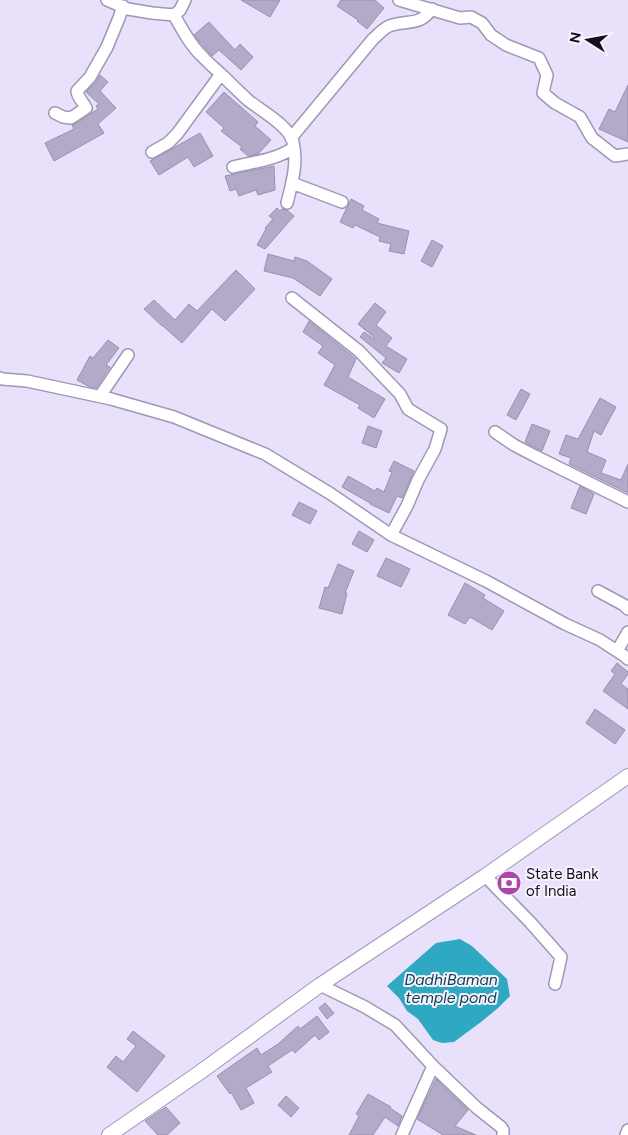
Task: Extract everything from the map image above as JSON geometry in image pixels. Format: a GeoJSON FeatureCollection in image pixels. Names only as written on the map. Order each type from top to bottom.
{"type":"FeatureCollection","features":[{"type":"Feature","properties":{"kind":"street"},"geometry":{"type":"LineString","coordinates":[[107,0],[128,9],[174,15],[180,10],[185,0]]}},
{"type":"Feature","properties":{"kind":"street"},"geometry":{"type":"LineString","coordinates":[[399,0],[460,18],[471,17],[482,23],[490,35],[539,58],[547,75],[543,93],[555,103],[580,117],[592,138],[615,156],[628,154]]}},
{"type":"Feature","properties":{"kind":"street"},"geometry":{"type":"LineString","coordinates":[[54,113],[71,118],[86,108],[76,91],[90,77],[107,47],[123,6]]}},
{"type":"Feature","properties":{"kind":"street"},"geometry":{"type":"LineString","coordinates":[[233,167],[288,152],[292,143],[373,39],[383,29],[391,25],[415,21],[425,17],[432,9]]}},
{"type":"Feature","properties":{"kind":"street"},"geometry":{"type":"LineString","coordinates":[[174,15],[200,55],[287,132],[292,143],[295,174],[287,202]]}},
{"type":"Feature","properties":{"kind":"street"},"geometry":{"type":"LineString","coordinates":[[152,152],[168,144],[177,134],[221,74]]}},
{"type":"Feature","properties":{"kind":"street"},"geometry":{"type":"LineString","coordinates":[[292,183],[342,202]]}},
{"type":"Feature","properties":{"kind":"street"},"geometry":{"type":"LineString","coordinates":[[292,298],[359,351],[400,394],[408,410],[441,429],[434,449],[391,536]]}},
{"type":"Feature","properties":{"kind":"street"},"geometry":{"type":"LineString","coordinates":[[100,396],[128,354]]}},
{"type":"Feature","properties":{"kind":"street"},"geometry":{"type":"LineString","coordinates":[[0,378],[27,381],[100,396],[174,417],[265,454],[331,494],[391,536],[486,581],[565,624],[600,640],[628,659]]}},
{"type":"Feature","properties":{"kind":"street"},"geometry":{"type":"LineString","coordinates":[[495,432],[514,445],[628,502]]}},
{"type":"Feature","properties":{"kind":"street"},"geometry":{"type":"LineString","coordinates":[[598,590],[628,609]]}},
{"type":"Feature","properties":{"kind":"street"},"geometry":{"type":"LineString","coordinates":[[617,651],[628,632]]}},
{"type":"Feature","properties":{"kind":"street"},"geometry":{"type":"LineString","coordinates":[[109,1135],[199,1073],[320,985],[485,876],[628,776]]}},
{"type":"Feature","properties":{"kind":"street"},"geometry":{"type":"LineString","coordinates":[[485,876],[561,957],[555,984]]}},
{"type":"Feature","properties":{"kind":"street"},"geometry":{"type":"LineString","coordinates":[[320,985],[366,1007],[396,1025],[432,1066],[503,1130],[503,1135]]}},
{"type":"Feature","properties":{"kind":"street"},"geometry":{"type":"LineString","coordinates":[[402,1135],[432,1066]]}},
{"type":"Feature","properties":{"kind":"street"},"geometry":{"type":"LineString","coordinates":[[626,1135],[628,1130]]}},
{"type":"Feature","properties":{"kind":"water","name":"DadhiBaman temple pond"},"geometry":{"type":"Polygon","coordinates":[[[460,939],[472,946],[507,979],[510,996],[481,1022],[454,1042],[442,1043],[433,1040],[418,1019],[407,1011],[399,998],[387,986],[436,943],[460,939]]]}},
{"type":"Feature","properties":{"kind":"building"},"geometry":{"type":"Polygon","coordinates":[[[241,0],[280,0],[270,17],[241,0]]]}},
{"type":"Feature","properties":{"kind":"building"},"geometry":{"type":"Polygon","coordinates":[[[341,0],[375,0],[384,8],[367,29],[358,20],[337,6],[341,0]]]}},
{"type":"Feature","properties":{"kind":"building"},"geometry":{"type":"Polygon","coordinates":[[[209,22],[235,50],[240,44],[253,57],[241,70],[219,50],[212,56],[194,35],[209,22]]]}},
{"type":"Feature","properties":{"kind":"building"},"geometry":{"type":"Polygon","coordinates":[[[100,75],[108,82],[100,91],[116,108],[98,124],[104,133],[54,161],[45,143],[74,129],[72,125],[98,109],[96,106],[99,104],[86,92],[100,75]]]}},
{"type":"Feature","properties":{"kind":"building"},"geometry":{"type":"Polygon","coordinates":[[[628,85],[628,142],[599,129],[609,109],[615,112],[628,85]]]}},
{"type":"Feature","properties":{"kind":"building"},"geometry":{"type":"Polygon","coordinates":[[[224,92],[258,122],[255,126],[271,140],[258,154],[248,156],[240,149],[242,147],[221,131],[224,128],[206,112],[224,92]]]}},
{"type":"Feature","properties":{"kind":"building"},"geometry":{"type":"Polygon","coordinates":[[[200,133],[213,156],[194,167],[188,157],[159,175],[150,161],[200,133]]]}},
{"type":"Feature","properties":{"kind":"building"},"geometry":{"type":"Polygon","coordinates":[[[274,166],[275,190],[258,195],[256,190],[239,196],[236,189],[230,191],[225,176],[274,166]]]}},
{"type":"Feature","properties":{"kind":"building"},"geometry":{"type":"Polygon","coordinates":[[[351,199],[364,206],[362,210],[379,219],[377,223],[409,231],[404,254],[389,251],[391,244],[379,241],[380,237],[355,225],[353,228],[340,222],[351,199]]]}},
{"type":"Feature","properties":{"kind":"building"},"geometry":{"type":"Polygon","coordinates":[[[277,208],[280,211],[282,209],[287,210],[294,216],[265,249],[257,245],[265,228],[273,219],[269,216],[277,208]]]}},
{"type":"Feature","properties":{"kind":"building"},"geometry":{"type":"Polygon","coordinates":[[[432,240],[443,246],[432,267],[421,261],[432,240]]]}},
{"type":"Feature","properties":{"kind":"building"},"geometry":{"type":"Polygon","coordinates":[[[268,254],[294,261],[295,257],[307,261],[332,279],[320,296],[293,278],[264,271],[268,254]]]}},
{"type":"Feature","properties":{"kind":"building"},"geometry":{"type":"Polygon","coordinates":[[[236,270],[255,289],[225,321],[212,309],[182,343],[144,309],[154,300],[175,320],[189,304],[197,311],[236,270]]]}},
{"type":"Feature","properties":{"kind":"building"},"geometry":{"type":"Polygon","coordinates":[[[375,303],[386,312],[376,325],[392,338],[386,346],[407,359],[399,373],[382,363],[386,358],[360,337],[364,332],[375,338],[358,324],[375,303]]]}},
{"type":"Feature","properties":{"kind":"building"},"geometry":{"type":"Polygon","coordinates":[[[309,321],[356,359],[348,377],[385,399],[374,418],[358,408],[360,405],[324,385],[335,365],[318,353],[323,346],[303,332],[309,321]]]}},
{"type":"Feature","properties":{"kind":"building"},"geometry":{"type":"Polygon","coordinates":[[[108,340],[119,348],[106,365],[110,367],[96,388],[77,380],[90,356],[93,358],[108,340]]]}},
{"type":"Feature","properties":{"kind":"building"},"geometry":{"type":"Polygon","coordinates":[[[521,389],[530,394],[516,420],[507,415],[521,389]]]}},
{"type":"Feature","properties":{"kind":"building"},"geometry":{"type":"Polygon","coordinates":[[[600,398],[616,407],[601,435],[594,431],[587,452],[606,460],[601,473],[621,480],[628,464],[628,493],[569,464],[571,458],[559,454],[566,435],[578,439],[600,398]]]}},
{"type":"Feature","properties":{"kind":"building"},"geometry":{"type":"Polygon","coordinates":[[[532,424],[550,431],[542,451],[525,442],[532,424]]]}},
{"type":"Feature","properties":{"kind":"building"},"geometry":{"type":"Polygon","coordinates":[[[368,426],[382,431],[376,448],[362,443],[368,426]]]}},
{"type":"Feature","properties":{"kind":"building"},"geometry":{"type":"Polygon","coordinates":[[[394,461],[414,471],[402,498],[397,496],[389,513],[342,487],[348,476],[375,491],[377,488],[384,492],[392,472],[389,471],[394,461]]]}},
{"type":"Feature","properties":{"kind":"building"},"geometry":{"type":"Polygon","coordinates":[[[580,486],[594,494],[586,514],[571,508],[580,486]]]}},
{"type":"Feature","properties":{"kind":"building"},"geometry":{"type":"Polygon","coordinates":[[[299,502],[317,511],[310,524],[292,515],[299,502]]]}},
{"type":"Feature","properties":{"kind":"building"},"geometry":{"type":"Polygon","coordinates":[[[359,531],[374,540],[367,552],[352,544],[359,531]]]}},
{"type":"Feature","properties":{"kind":"building"},"geometry":{"type":"Polygon","coordinates":[[[386,558],[410,569],[401,587],[377,576],[386,558]]]}},
{"type":"Feature","properties":{"kind":"building"},"geometry":{"type":"Polygon","coordinates":[[[338,564],[354,571],[345,593],[347,593],[342,614],[319,608],[325,587],[328,588],[338,564]]]}},
{"type":"Feature","properties":{"kind":"building"},"geometry":{"type":"Polygon","coordinates":[[[465,583],[485,595],[483,598],[504,611],[492,630],[470,617],[465,624],[448,615],[465,583]]]}},
{"type":"Feature","properties":{"kind":"building"},"geometry":{"type":"Polygon","coordinates":[[[617,663],[628,672],[621,684],[628,689],[628,709],[603,691],[615,674],[611,671],[617,663]]]}},
{"type":"Feature","properties":{"kind":"building"},"geometry":{"type":"Polygon","coordinates":[[[595,709],[625,730],[615,744],[586,723],[595,709]]]}},
{"type":"Feature","properties":{"kind":"building"},"geometry":{"type":"Polygon","coordinates":[[[325,1003],[334,1013],[327,1019],[319,1008],[325,1003]]]}},
{"type":"Feature","properties":{"kind":"building"},"geometry":{"type":"Polygon","coordinates":[[[317,1016],[329,1032],[319,1040],[315,1035],[295,1053],[292,1050],[268,1066],[272,1072],[246,1088],[254,1103],[241,1110],[231,1092],[230,1094],[217,1076],[257,1048],[261,1055],[278,1044],[298,1026],[300,1029],[317,1016]]]}},
{"type":"Feature","properties":{"kind":"building"},"geometry":{"type":"Polygon","coordinates":[[[133,1031],[165,1056],[137,1092],[107,1067],[116,1056],[123,1062],[136,1046],[127,1039],[133,1031]]]}},
{"type":"Feature","properties":{"kind":"building"},"geometry":{"type":"Polygon","coordinates":[[[436,1079],[468,1110],[455,1126],[476,1135],[443,1135],[417,1119],[436,1079]]]}},
{"type":"Feature","properties":{"kind":"building"},"geometry":{"type":"Polygon","coordinates":[[[368,1094],[391,1107],[402,1116],[398,1126],[385,1117],[373,1135],[349,1135],[359,1116],[356,1114],[368,1094]]]}},
{"type":"Feature","properties":{"kind":"building"},"geometry":{"type":"Polygon","coordinates":[[[286,1096],[299,1108],[291,1117],[278,1105],[286,1096]]]}},
{"type":"Feature","properties":{"kind":"building"},"geometry":{"type":"Polygon","coordinates":[[[166,1107],[180,1123],[167,1135],[158,1135],[145,1121],[166,1107]]]}},
{"type":"Feature","properties":{"kind":"place","name":"State Bank of India"},"geometry":{"type":"Point","coordinates":[509,883]}}]}
